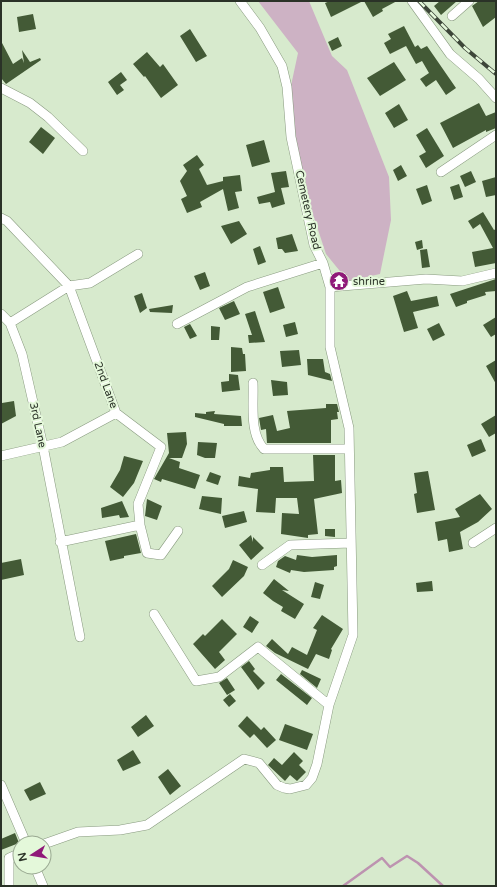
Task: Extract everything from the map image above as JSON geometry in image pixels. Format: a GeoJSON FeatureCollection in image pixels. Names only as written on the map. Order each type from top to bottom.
{"type":"FeatureCollection","features":[{"type":"Feature","properties":{"kind":"street","name":"Cemetery Road"},"geometry":{"type":"LineString","coordinates":[[52,841],[78,832],[120,830],[147,825],[244,759],[260,763],[277,785],[284,788],[290,789],[306,785],[312,778],[317,764],[329,704],[353,635],[349,428],[330,346],[330,287],[323,263],[314,245],[291,137],[287,87],[282,66],[260,28],[240,1]]}},
{"type":"Feature","properties":{"kind":"street"},"geometry":{"type":"LineString","coordinates":[[412,1],[450,54],[479,79],[496,98]]}},
{"type":"Feature","properties":{"kind":"street"},"geometry":{"type":"LineString","coordinates":[[452,16],[470,1]]}},
{"type":"Feature","properties":{"kind":"street"},"geometry":{"type":"LineString","coordinates":[[1,88],[30,103],[48,116],[83,151]]}},
{"type":"Feature","properties":{"kind":"street"},"geometry":{"type":"LineString","coordinates":[[441,172],[496,135]]}},
{"type":"Feature","properties":{"kind":"street","name":"2nd Lane"},"geometry":{"type":"LineString","coordinates":[[1,218],[7,221],[69,286],[116,414],[161,447],[138,504],[140,525]]}},
{"type":"Feature","properties":{"kind":"street"},"geometry":{"type":"LineString","coordinates":[[10,322],[69,286],[90,283],[138,254]]}},
{"type":"Feature","properties":{"kind":"street"},"geometry":{"type":"LineString","coordinates":[[177,324],[247,287],[323,263]]}},
{"type":"Feature","properties":{"kind":"street"},"geometry":{"type":"LineString","coordinates":[[330,287],[426,279],[462,280],[496,273]]}},
{"type":"Feature","properties":{"kind":"street","name":"3rd Lane"},"geometry":{"type":"LineString","coordinates":[[1,314],[10,322],[22,354],[43,446],[60,542],[80,637]]}},
{"type":"Feature","properties":{"kind":"street"},"geometry":{"type":"LineString","coordinates":[[253,383],[254,432],[259,444],[264,449],[349,448]]}},
{"type":"Feature","properties":{"kind":"street"},"geometry":{"type":"LineString","coordinates":[[1,456],[62,442],[116,414]]}},
{"type":"Feature","properties":{"kind":"street"},"geometry":{"type":"LineString","coordinates":[[60,542],[140,525],[147,553],[161,556],[178,531]]}},
{"type":"Feature","properties":{"kind":"street"},"geometry":{"type":"LineString","coordinates":[[473,543],[496,528]]}},
{"type":"Feature","properties":{"kind":"street"},"geometry":{"type":"LineString","coordinates":[[262,565],[290,545],[351,543]]}},
{"type":"Feature","properties":{"kind":"street"},"geometry":{"type":"LineString","coordinates":[[154,614],[196,681],[219,677],[258,647],[329,704]]}},
{"type":"Feature","properties":{"kind":"street"},"geometry":{"type":"LineString","coordinates":[[1,787],[22,835]]}},
{"type":"Feature","properties":{"kind":"street"},"geometry":{"type":"LineString","coordinates":[[6,883],[9,858],[12,857]]}},
{"type":"Feature","properties":{"kind":"street"},"geometry":{"type":"LineString","coordinates":[[39,875],[43,886]]}},
{"type":"Feature","properties":{"kind":"shaded area"},"geometry":{"type":"Polygon","coordinates":[[[258,1],[309,1],[332,56],[347,70],[389,177],[391,220],[380,274],[348,281],[326,254],[299,172],[286,109],[298,53],[258,1]]]}},
{"type":"Feature","properties":{"kind":"building"},"geometry":{"type":"Polygon","coordinates":[[[330,1],[363,1],[331,17],[325,3],[330,1]]]}},
{"type":"Feature","properties":{"kind":"building"},"geometry":{"type":"Polygon","coordinates":[[[364,1],[397,1],[382,9],[383,11],[373,17],[364,1]]]}},
{"type":"Feature","properties":{"kind":"building"},"geometry":{"type":"Polygon","coordinates":[[[440,1],[457,1],[441,15],[434,6],[440,1]]]}},
{"type":"Feature","properties":{"kind":"building"},"geometry":{"type":"Polygon","coordinates":[[[479,1],[496,1],[496,17],[483,27],[472,6],[479,1]]]}},
{"type":"Feature","properties":{"kind":"building"},"geometry":{"type":"Polygon","coordinates":[[[33,14],[36,29],[19,32],[17,17],[33,14]]]}},
{"type":"Feature","properties":{"kind":"building"},"geometry":{"type":"Polygon","coordinates":[[[404,26],[415,47],[418,45],[421,49],[427,46],[456,88],[446,95],[436,80],[426,87],[420,79],[429,73],[422,61],[416,64],[406,46],[390,54],[384,43],[391,39],[388,34],[404,26]]]}},
{"type":"Feature","properties":{"kind":"building"},"geometry":{"type":"Polygon","coordinates":[[[190,29],[207,56],[196,62],[180,36],[190,29]]]}},
{"type":"Feature","properties":{"kind":"building"},"geometry":{"type":"Polygon","coordinates":[[[338,37],[342,46],[332,51],[328,42],[338,37]]]}},
{"type":"Feature","properties":{"kind":"building"},"geometry":{"type":"Polygon","coordinates":[[[1,41],[13,64],[22,58],[24,63],[22,50],[30,62],[40,58],[41,60],[6,84],[1,78],[1,41]]]}},
{"type":"Feature","properties":{"kind":"building"},"geometry":{"type":"Polygon","coordinates":[[[147,52],[160,67],[163,64],[178,85],[161,98],[145,76],[144,77],[133,64],[147,52]]]}},
{"type":"Feature","properties":{"kind":"building"},"geometry":{"type":"Polygon","coordinates":[[[394,62],[406,80],[380,96],[367,78],[394,62]]]}},
{"type":"Feature","properties":{"kind":"building"},"geometry":{"type":"Polygon","coordinates":[[[121,72],[127,80],[120,85],[124,90],[117,95],[108,82],[121,72]]]}},
{"type":"Feature","properties":{"kind":"building"},"geometry":{"type":"Polygon","coordinates":[[[479,103],[486,116],[496,112],[496,128],[486,132],[486,130],[453,148],[440,123],[479,103]]]}},
{"type":"Feature","properties":{"kind":"building"},"geometry":{"type":"Polygon","coordinates":[[[399,104],[408,120],[394,128],[385,113],[399,104]]]}},
{"type":"Feature","properties":{"kind":"building"},"geometry":{"type":"Polygon","coordinates":[[[41,127],[55,138],[43,154],[29,142],[41,127]]]}},
{"type":"Feature","properties":{"kind":"building"},"geometry":{"type":"Polygon","coordinates":[[[427,128],[444,156],[426,168],[419,156],[426,152],[416,135],[427,128]]]}},
{"type":"Feature","properties":{"kind":"building"},"geometry":{"type":"Polygon","coordinates":[[[264,140],[270,162],[252,167],[246,145],[264,140]]]}},
{"type":"Feature","properties":{"kind":"building"},"geometry":{"type":"Polygon","coordinates":[[[197,155],[204,165],[199,169],[207,185],[223,181],[223,177],[240,175],[242,191],[235,192],[239,208],[228,211],[223,189],[200,202],[202,207],[187,213],[181,199],[187,196],[180,181],[187,171],[183,165],[197,155]]]}},
{"type":"Feature","properties":{"kind":"building"},"geometry":{"type":"Polygon","coordinates":[[[401,165],[407,176],[398,181],[393,170],[401,165]]]}},
{"type":"Feature","properties":{"kind":"building"},"geometry":{"type":"Polygon","coordinates":[[[286,171],[289,187],[281,188],[285,204],[272,208],[270,202],[259,204],[257,197],[275,192],[271,173],[286,171]]]}},
{"type":"Feature","properties":{"kind":"building"},"geometry":{"type":"Polygon","coordinates":[[[471,171],[476,182],[465,187],[460,176],[471,171]]]}},
{"type":"Feature","properties":{"kind":"building"},"geometry":{"type":"Polygon","coordinates":[[[496,177],[496,195],[486,197],[482,181],[496,177]]]}},
{"type":"Feature","properties":{"kind":"building"},"geometry":{"type":"Polygon","coordinates":[[[459,184],[463,197],[454,200],[450,187],[459,184]]]}},
{"type":"Feature","properties":{"kind":"building"},"geometry":{"type":"Polygon","coordinates":[[[427,185],[432,201],[422,205],[416,189],[427,185]]]}},
{"type":"Feature","properties":{"kind":"building"},"geometry":{"type":"Polygon","coordinates":[[[483,212],[494,230],[496,229],[496,263],[475,267],[472,252],[493,248],[480,224],[473,229],[468,221],[483,212]]]}},
{"type":"Feature","properties":{"kind":"building"},"geometry":{"type":"Polygon","coordinates":[[[239,221],[247,234],[231,244],[221,226],[239,221]]]}},
{"type":"Feature","properties":{"kind":"building"},"geometry":{"type":"Polygon","coordinates":[[[292,234],[298,251],[285,253],[282,249],[278,249],[276,238],[292,234]]]}},
{"type":"Feature","properties":{"kind":"building"},"geometry":{"type":"Polygon","coordinates":[[[422,240],[423,248],[417,250],[415,242],[422,240]]]}},
{"type":"Feature","properties":{"kind":"building"},"geometry":{"type":"Polygon","coordinates":[[[260,246],[266,262],[258,265],[253,249],[260,246]]]}},
{"type":"Feature","properties":{"kind":"building"},"geometry":{"type":"Polygon","coordinates":[[[427,249],[430,267],[422,268],[420,250],[427,249]]]}},
{"type":"Feature","properties":{"kind":"building"},"geometry":{"type":"Polygon","coordinates":[[[205,272],[210,286],[200,290],[194,276],[205,272]]]}},
{"type":"Feature","properties":{"kind":"building"},"geometry":{"type":"Polygon","coordinates":[[[496,279],[496,291],[485,292],[486,295],[467,301],[467,303],[456,307],[450,294],[496,279]]]}},
{"type":"Feature","properties":{"kind":"building"},"geometry":{"type":"Polygon","coordinates":[[[278,287],[285,308],[270,313],[263,292],[278,287]]]}},
{"type":"Feature","properties":{"kind":"building"},"geometry":{"type":"Polygon","coordinates":[[[407,291],[411,301],[437,296],[439,306],[413,312],[418,328],[404,332],[393,296],[407,291]]]}},
{"type":"Feature","properties":{"kind":"building"},"geometry":{"type":"Polygon","coordinates":[[[142,293],[147,308],[140,313],[134,296],[142,293]]]}},
{"type":"Feature","properties":{"kind":"building"},"geometry":{"type":"Polygon","coordinates":[[[234,301],[240,314],[225,320],[219,308],[234,301]]]}},
{"type":"Feature","properties":{"kind":"building"},"geometry":{"type":"Polygon","coordinates":[[[173,305],[172,313],[150,312],[149,309],[173,305]]]}},
{"type":"Feature","properties":{"kind":"building"},"geometry":{"type":"Polygon","coordinates":[[[255,311],[265,342],[249,343],[248,335],[252,335],[245,314],[255,311]]]}},
{"type":"Feature","properties":{"kind":"building"},"geometry":{"type":"Polygon","coordinates":[[[496,317],[496,334],[491,337],[483,325],[496,317]]]}},
{"type":"Feature","properties":{"kind":"building"},"geometry":{"type":"Polygon","coordinates":[[[295,322],[298,334],[286,337],[283,325],[295,322]]]}},
{"type":"Feature","properties":{"kind":"building"},"geometry":{"type":"Polygon","coordinates":[[[439,323],[445,335],[433,341],[427,329],[439,323]]]}},
{"type":"Feature","properties":{"kind":"building"},"geometry":{"type":"Polygon","coordinates":[[[190,324],[197,336],[190,339],[184,327],[190,324]]]}},
{"type":"Feature","properties":{"kind":"building"},"geometry":{"type":"Polygon","coordinates":[[[211,326],[220,327],[219,340],[211,340],[211,326]]]}},
{"type":"Feature","properties":{"kind":"building"},"geometry":{"type":"Polygon","coordinates":[[[231,347],[242,348],[243,354],[245,354],[246,371],[231,372],[231,347]]]}},
{"type":"Feature","properties":{"kind":"building"},"geometry":{"type":"Polygon","coordinates":[[[299,350],[301,365],[282,367],[280,351],[299,350]]]}},
{"type":"Feature","properties":{"kind":"building"},"geometry":{"type":"Polygon","coordinates":[[[307,359],[323,359],[325,372],[330,374],[332,381],[308,375],[307,359]]]}},
{"type":"Feature","properties":{"kind":"building"},"geometry":{"type":"Polygon","coordinates":[[[496,360],[496,384],[486,366],[496,360]]]}},
{"type":"Feature","properties":{"kind":"building"},"geometry":{"type":"Polygon","coordinates":[[[229,374],[238,375],[240,390],[222,392],[221,382],[229,381],[229,374]]]}},
{"type":"Feature","properties":{"kind":"building"},"geometry":{"type":"Polygon","coordinates":[[[271,380],[287,382],[288,395],[273,396],[271,380]]]}},
{"type":"Feature","properties":{"kind":"building"},"geometry":{"type":"Polygon","coordinates":[[[14,401],[16,416],[1,424],[2,403],[14,401]]]}},
{"type":"Feature","properties":{"kind":"building"},"geometry":{"type":"Polygon","coordinates":[[[326,404],[337,404],[339,412],[337,412],[338,419],[331,420],[331,443],[267,443],[266,429],[261,430],[259,418],[273,415],[277,431],[290,428],[287,411],[326,408],[326,404]]]}},
{"type":"Feature","properties":{"kind":"building"},"geometry":{"type":"Polygon","coordinates":[[[215,411],[214,414],[241,416],[242,426],[224,426],[224,424],[195,417],[195,413],[206,414],[206,412],[215,411]]]}},
{"type":"Feature","properties":{"kind":"building"},"geometry":{"type":"Polygon","coordinates":[[[496,415],[496,433],[489,437],[481,424],[496,415]]]}},
{"type":"Feature","properties":{"kind":"building"},"geometry":{"type":"Polygon","coordinates":[[[186,432],[187,444],[182,458],[169,458],[180,462],[179,468],[200,475],[195,489],[162,479],[161,482],[154,479],[169,453],[167,433],[186,432]]]}},
{"type":"Feature","properties":{"kind":"building"},"geometry":{"type":"Polygon","coordinates":[[[481,439],[486,451],[472,457],[467,445],[481,439]]]}},
{"type":"Feature","properties":{"kind":"building"},"geometry":{"type":"Polygon","coordinates":[[[198,442],[217,443],[215,458],[205,458],[197,455],[198,442]]]}},
{"type":"Feature","properties":{"kind":"building"},"geometry":{"type":"Polygon","coordinates":[[[313,455],[335,455],[335,481],[341,480],[342,493],[314,499],[318,534],[308,535],[308,538],[281,534],[282,513],[299,514],[297,498],[276,498],[275,513],[256,512],[258,489],[238,486],[239,476],[250,478],[251,473],[270,470],[270,467],[283,467],[284,482],[314,481],[313,455]]]}},
{"type":"Feature","properties":{"kind":"building"},"geometry":{"type":"Polygon","coordinates":[[[124,456],[143,461],[134,483],[123,497],[110,487],[120,470],[124,456]]]}},
{"type":"Feature","properties":{"kind":"building"},"geometry":{"type":"Polygon","coordinates":[[[428,471],[435,510],[417,513],[414,494],[417,493],[414,473],[428,471]]]}},
{"type":"Feature","properties":{"kind":"building"},"geometry":{"type":"Polygon","coordinates":[[[210,472],[221,476],[218,485],[206,481],[210,472]]]}},
{"type":"Feature","properties":{"kind":"building"},"geometry":{"type":"Polygon","coordinates":[[[480,494],[492,509],[478,522],[460,532],[463,549],[449,552],[447,539],[438,541],[435,522],[460,517],[455,509],[480,494]]]}},
{"type":"Feature","properties":{"kind":"building"},"geometry":{"type":"Polygon","coordinates":[[[202,496],[222,498],[221,514],[199,509],[202,496]]]}},
{"type":"Feature","properties":{"kind":"building"},"geometry":{"type":"Polygon","coordinates":[[[147,499],[162,506],[157,520],[145,516],[147,499]]]}},
{"type":"Feature","properties":{"kind":"building"},"geometry":{"type":"Polygon","coordinates":[[[122,501],[129,517],[120,518],[119,515],[102,518],[101,508],[122,501]]]}},
{"type":"Feature","properties":{"kind":"building"},"geometry":{"type":"Polygon","coordinates":[[[244,511],[247,522],[225,528],[222,516],[244,511]]]}},
{"type":"Feature","properties":{"kind":"building"},"geometry":{"type":"Polygon","coordinates":[[[325,529],[335,529],[335,537],[325,536],[325,529]]]}},
{"type":"Feature","properties":{"kind":"building"},"geometry":{"type":"Polygon","coordinates":[[[136,534],[141,553],[124,556],[124,558],[110,561],[105,541],[136,534]]]}},
{"type":"Feature","properties":{"kind":"building"},"geometry":{"type":"Polygon","coordinates":[[[251,535],[253,542],[253,537],[264,548],[251,560],[239,545],[251,535]]]}},
{"type":"Feature","properties":{"kind":"building"},"geometry":{"type":"Polygon","coordinates":[[[297,555],[312,557],[337,555],[337,566],[334,567],[334,570],[304,572],[291,570],[290,573],[276,567],[278,561],[285,556],[296,560],[297,555]]]}},
{"type":"Feature","properties":{"kind":"building"},"geometry":{"type":"Polygon","coordinates":[[[21,559],[24,575],[1,580],[1,563],[21,559]]]}},
{"type":"Feature","properties":{"kind":"building"},"geometry":{"type":"Polygon","coordinates":[[[233,560],[248,567],[244,576],[222,597],[212,586],[229,569],[233,560]]]}},
{"type":"Feature","properties":{"kind":"building"},"geometry":{"type":"Polygon","coordinates":[[[274,579],[289,591],[282,590],[304,604],[295,619],[281,611],[283,607],[263,593],[274,579]]]}},
{"type":"Feature","properties":{"kind":"building"},"geometry":{"type":"Polygon","coordinates":[[[432,581],[433,591],[417,592],[416,583],[432,581]]]}},
{"type":"Feature","properties":{"kind":"building"},"geometry":{"type":"Polygon","coordinates":[[[315,582],[324,585],[320,599],[311,597],[315,582]]]}},
{"type":"Feature","properties":{"kind":"building"},"geometry":{"type":"Polygon","coordinates":[[[322,615],[343,629],[331,649],[329,659],[316,654],[308,669],[275,653],[266,646],[272,639],[288,654],[292,647],[307,655],[317,630],[313,628],[322,615]]]}},
{"type":"Feature","properties":{"kind":"building"},"geometry":{"type":"Polygon","coordinates":[[[250,616],[259,622],[252,633],[243,627],[250,616]]]}},
{"type":"Feature","properties":{"kind":"building"},"geometry":{"type":"Polygon","coordinates":[[[222,619],[237,634],[219,652],[225,660],[215,669],[193,644],[203,634],[205,636],[222,619]]]}},
{"type":"Feature","properties":{"kind":"building"},"geometry":{"type":"Polygon","coordinates":[[[249,661],[255,669],[253,671],[265,683],[258,690],[241,667],[249,661]]]}},
{"type":"Feature","properties":{"kind":"building"},"geometry":{"type":"Polygon","coordinates":[[[302,670],[321,679],[317,688],[300,674],[302,670]]]}},
{"type":"Feature","properties":{"kind":"building"},"geometry":{"type":"Polygon","coordinates":[[[281,674],[312,698],[307,705],[276,680],[281,674]]]}},
{"type":"Feature","properties":{"kind":"building"},"geometry":{"type":"Polygon","coordinates":[[[227,678],[235,690],[227,695],[219,683],[227,678]]]}},
{"type":"Feature","properties":{"kind":"building"},"geometry":{"type":"Polygon","coordinates":[[[230,694],[236,701],[229,707],[223,700],[230,694]]]}},
{"type":"Feature","properties":{"kind":"building"},"geometry":{"type":"Polygon","coordinates":[[[146,715],[154,726],[138,737],[131,727],[146,715]]]}},
{"type":"Feature","properties":{"kind":"building"},"geometry":{"type":"Polygon","coordinates":[[[247,716],[261,730],[264,727],[276,740],[267,748],[254,734],[250,738],[238,726],[247,716]]]}},
{"type":"Feature","properties":{"kind":"building"},"geometry":{"type":"Polygon","coordinates":[[[285,724],[313,734],[307,750],[279,740],[285,724]]]}},
{"type":"Feature","properties":{"kind":"building"},"geometry":{"type":"Polygon","coordinates":[[[133,750],[141,763],[123,771],[117,760],[133,750]]]}},
{"type":"Feature","properties":{"kind":"building"},"geometry":{"type":"Polygon","coordinates":[[[294,752],[303,761],[299,765],[306,772],[297,781],[290,775],[285,781],[268,765],[274,758],[282,765],[294,752]]]}},
{"type":"Feature","properties":{"kind":"building"},"geometry":{"type":"Polygon","coordinates":[[[168,769],[181,786],[170,795],[158,777],[168,769]]]}},
{"type":"Feature","properties":{"kind":"building"},"geometry":{"type":"Polygon","coordinates":[[[40,782],[46,794],[30,801],[24,790],[40,782]]]}},
{"type":"Feature","properties":{"kind":"building"},"geometry":{"type":"Polygon","coordinates":[[[15,833],[16,835],[12,835],[12,846],[1,850],[1,839],[15,833]]]}},
{"type":"Feature","properties":{"kind":"waterway"},"geometry":{"type":"LineString","coordinates":[[343,886],[382,858],[390,867],[407,856],[418,863],[443,886]]}},
{"type":"Feature","properties":{"kind":"railway"},"geometry":{"type":"LineString","coordinates":[[419,1],[465,48],[496,74]]}},
{"type":"Feature","properties":{"kind":"place","name":"shrine"},"geometry":{"type":"Point","coordinates":[339,281]}}]}
